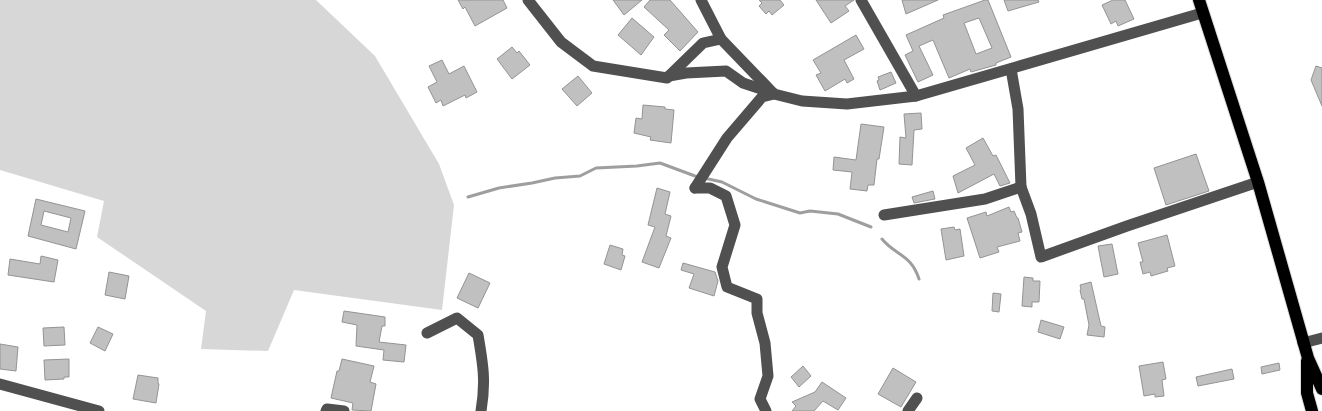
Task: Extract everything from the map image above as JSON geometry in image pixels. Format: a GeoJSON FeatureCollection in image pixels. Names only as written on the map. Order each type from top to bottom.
{"type":"FeatureCollection","features":[{"type":"Feature","properties":{"kind":"main road"},"geometry":{"type":"LineString","coordinates":[[1199,0],[1258,182],[1303,343],[1322,389]]}},
{"type":"Feature","properties":{"kind":"main road"},"geometry":{"type":"LineString","coordinates":[[1308,358],[1307,393],[1312,411]]}},
{"type":"Feature","properties":{"kind":"street"},"geometry":{"type":"LineString","coordinates":[[528,0],[561,42],[593,66],[667,78],[686,73],[726,71],[743,84],[774,94],[802,101],[847,104],[916,96],[1202,13]]}},
{"type":"Feature","properties":{"kind":"street"},"geometry":{"type":"LineString","coordinates":[[701,0],[721,39],[774,94]]}},
{"type":"Feature","properties":{"kind":"street"},"geometry":{"type":"LineString","coordinates":[[861,0],[916,96]]}},
{"type":"Feature","properties":{"kind":"street"},"geometry":{"type":"LineString","coordinates":[[669,76],[703,43],[721,39]]}},
{"type":"Feature","properties":{"kind":"street"},"geometry":{"type":"LineString","coordinates":[[1011,69],[1018,109],[1021,187],[1031,214],[1041,257],[1258,182]]}},
{"type":"Feature","properties":{"kind":"street"},"geometry":{"type":"LineString","coordinates":[[766,411],[760,399],[768,376],[765,343],[757,313],[757,300],[727,287],[722,267],[735,225],[726,196],[710,188],[695,188],[727,138],[762,97],[774,94]]}},
{"type":"Feature","properties":{"kind":"street"},"geometry":{"type":"LineString","coordinates":[[884,216],[985,199],[1021,187]]}},
{"type":"Feature","properties":{"kind":"street"},"geometry":{"type":"LineString","coordinates":[[426,333],[457,318],[478,335],[485,388],[481,411]]}},
{"type":"Feature","properties":{"kind":"street"},"geometry":{"type":"LineString","coordinates":[[1303,343],[1322,338]]}},
{"type":"Feature","properties":{"kind":"street"},"geometry":{"type":"LineString","coordinates":[[0,384],[99,411]]}},
{"type":"Feature","properties":{"kind":"street"},"geometry":{"type":"LineString","coordinates":[[908,411],[917,398]]}},
{"type":"Feature","properties":{"kind":"street"},"geometry":{"type":"LineString","coordinates":[[326,411],[327,409],[344,411]]}},
{"type":"Feature","properties":{"kind":"shaded area"},"geometry":{"type":"Polygon","coordinates":[[[0,0],[316,0],[375,56],[439,164],[454,205],[442,310],[294,290],[268,351],[201,349],[206,311],[97,237],[104,201],[0,170],[0,0]]]}},
{"type":"Feature","properties":{"kind":"building"},"geometry":{"type":"Polygon","coordinates":[[[458,0],[503,0],[507,8],[475,26],[465,7],[463,9],[458,0]]]}},
{"type":"Feature","properties":{"kind":"building"},"geometry":{"type":"Polygon","coordinates":[[[613,0],[642,0],[624,15],[613,0]]]}},
{"type":"Feature","properties":{"kind":"building"},"geometry":{"type":"Polygon","coordinates":[[[650,0],[670,0],[698,32],[680,51],[664,35],[669,30],[644,7],[650,0]]]}},
{"type":"Feature","properties":{"kind":"building"},"geometry":{"type":"Polygon","coordinates":[[[759,0],[780,0],[784,5],[772,15],[769,11],[766,14],[759,6],[762,3],[759,0]]]}},
{"type":"Feature","properties":{"kind":"building"},"geometry":{"type":"Polygon","coordinates":[[[816,0],[854,0],[845,6],[849,11],[831,23],[816,0]]]}},
{"type":"Feature","properties":{"kind":"building"},"geometry":{"type":"Polygon","coordinates":[[[902,0],[938,0],[906,14],[902,0]]]}},
{"type":"Feature","properties":{"kind":"building"},"geometry":{"type":"Polygon","coordinates":[[[988,0],[1011,57],[996,63],[996,65],[971,72],[970,69],[949,78],[933,40],[919,46],[933,75],[918,82],[905,55],[913,51],[906,35],[944,18],[943,15],[988,0]],[[979,18],[964,23],[976,54],[992,48],[979,18]]]}},
{"type":"Feature","properties":{"kind":"building"},"geometry":{"type":"Polygon","coordinates":[[[1004,0],[1038,0],[1039,2],[1008,11],[1004,0]]]}},
{"type":"Feature","properties":{"kind":"building"},"geometry":{"type":"Polygon","coordinates":[[[1113,0],[1125,0],[1134,19],[1118,26],[1116,21],[1111,24],[1102,5],[1113,0]]]}},
{"type":"Feature","properties":{"kind":"building"},"geometry":{"type":"Polygon","coordinates":[[[632,18],[654,37],[641,55],[618,35],[632,18]]]}},
{"type":"Feature","properties":{"kind":"building"},"geometry":{"type":"Polygon","coordinates":[[[856,35],[864,49],[844,60],[854,79],[847,83],[845,79],[825,91],[816,75],[821,73],[813,60],[856,35]]]}},
{"type":"Feature","properties":{"kind":"building"},"geometry":{"type":"Polygon","coordinates":[[[512,47],[517,53],[519,51],[530,65],[512,79],[497,59],[512,47]]]}},
{"type":"Feature","properties":{"kind":"building"},"geometry":{"type":"Polygon","coordinates":[[[442,60],[449,74],[464,66],[477,92],[466,98],[465,95],[443,106],[441,100],[436,103],[428,87],[437,82],[429,66],[442,60]]]}},
{"type":"Feature","properties":{"kind":"building"},"geometry":{"type":"Polygon","coordinates":[[[1316,66],[1322,68],[1322,106],[1311,80],[1316,66]]]}},
{"type":"Feature","properties":{"kind":"building"},"geometry":{"type":"Polygon","coordinates":[[[891,72],[896,83],[880,90],[877,81],[879,80],[878,77],[891,72]]]}},
{"type":"Feature","properties":{"kind":"building"},"geometry":{"type":"Polygon","coordinates":[[[578,76],[592,93],[577,106],[562,89],[578,76]]]}},
{"type":"Feature","properties":{"kind":"building"},"geometry":{"type":"Polygon","coordinates":[[[643,105],[665,107],[665,109],[674,110],[671,143],[650,140],[651,137],[634,133],[636,118],[642,119],[643,105]]]}},
{"type":"Feature","properties":{"kind":"building"},"geometry":{"type":"Polygon","coordinates":[[[921,113],[922,129],[914,130],[912,165],[899,164],[900,137],[906,138],[904,114],[921,113]]]}},
{"type":"Feature","properties":{"kind":"building"},"geometry":{"type":"Polygon","coordinates":[[[861,124],[884,127],[874,185],[868,185],[867,191],[850,189],[852,172],[833,170],[834,157],[856,160],[861,124]]]}},
{"type":"Feature","properties":{"kind":"building"},"geometry":{"type":"Polygon","coordinates":[[[983,138],[993,156],[996,155],[1010,183],[1000,186],[994,174],[958,193],[953,176],[975,165],[966,148],[983,138]]]}},
{"type":"Feature","properties":{"kind":"building"},"geometry":{"type":"Polygon","coordinates":[[[1196,154],[1209,191],[1166,205],[1154,168],[1196,154]]]}},
{"type":"Feature","properties":{"kind":"building"},"geometry":{"type":"Polygon","coordinates":[[[657,188],[670,192],[665,214],[671,216],[666,236],[671,238],[659,268],[642,262],[655,227],[648,225],[657,188]]]}},
{"type":"Feature","properties":{"kind":"building"},"geometry":{"type":"Polygon","coordinates":[[[933,191],[935,199],[914,203],[912,197],[933,191]]]}},
{"type":"Feature","properties":{"kind":"building"},"geometry":{"type":"Polygon","coordinates":[[[36,199],[85,211],[76,249],[28,236],[36,199]],[[44,211],[41,225],[68,232],[71,218],[44,211]]]}},
{"type":"Feature","properties":{"kind":"building"},"geometry":{"type":"Polygon","coordinates":[[[1009,207],[1011,212],[1014,211],[1018,218],[1022,232],[1018,233],[1020,241],[997,247],[999,252],[980,258],[967,218],[986,212],[987,216],[1009,207]]]}},
{"type":"Feature","properties":{"kind":"building"},"geometry":{"type":"Polygon","coordinates":[[[954,227],[955,230],[960,229],[964,256],[946,260],[941,229],[954,227]]]}},
{"type":"Feature","properties":{"kind":"building"},"geometry":{"type":"Polygon","coordinates":[[[1167,235],[1175,266],[1167,268],[1168,271],[1151,276],[1150,272],[1143,274],[1140,262],[1143,262],[1138,243],[1167,235]]]}},
{"type":"Feature","properties":{"kind":"building"},"geometry":{"type":"Polygon","coordinates":[[[1112,244],[1118,274],[1104,277],[1098,246],[1112,244]]]}},
{"type":"Feature","properties":{"kind":"building"},"geometry":{"type":"Polygon","coordinates":[[[610,245],[623,249],[622,255],[625,256],[621,270],[604,264],[610,245]]]}},
{"type":"Feature","properties":{"kind":"building"},"geometry":{"type":"Polygon","coordinates":[[[41,256],[58,260],[54,282],[8,275],[10,259],[40,264],[41,256]]]}},
{"type":"Feature","properties":{"kind":"building"},"geometry":{"type":"Polygon","coordinates":[[[683,263],[715,272],[718,281],[714,296],[689,288],[694,274],[681,270],[683,263]]]}},
{"type":"Feature","properties":{"kind":"building"},"geometry":{"type":"Polygon","coordinates":[[[109,272],[129,276],[125,299],[105,295],[109,272]]]}},
{"type":"Feature","properties":{"kind":"building"},"geometry":{"type":"Polygon","coordinates":[[[469,273],[490,283],[478,308],[457,298],[469,273]]]}},
{"type":"Feature","properties":{"kind":"building"},"geometry":{"type":"Polygon","coordinates":[[[1024,277],[1033,278],[1033,281],[1040,281],[1039,302],[1032,302],[1032,307],[1022,306],[1024,277]]]}},
{"type":"Feature","properties":{"kind":"building"},"geometry":{"type":"Polygon","coordinates":[[[1091,282],[1101,326],[1105,327],[1104,337],[1087,335],[1089,325],[1080,285],[1091,282]]]}},
{"type":"Feature","properties":{"kind":"building"},"geometry":{"type":"Polygon","coordinates":[[[993,293],[1001,294],[999,312],[992,311],[993,293]]]}},
{"type":"Feature","properties":{"kind":"building"},"geometry":{"type":"Polygon","coordinates":[[[344,311],[385,317],[385,326],[382,326],[379,342],[406,345],[404,362],[383,360],[384,350],[356,346],[357,325],[342,322],[344,311]]]}},
{"type":"Feature","properties":{"kind":"building"},"geometry":{"type":"Polygon","coordinates":[[[1041,320],[1064,327],[1060,339],[1038,332],[1041,320]]]}},
{"type":"Feature","properties":{"kind":"building"},"geometry":{"type":"Polygon","coordinates":[[[64,327],[65,345],[44,346],[43,328],[64,327]]]}},
{"type":"Feature","properties":{"kind":"building"},"geometry":{"type":"Polygon","coordinates":[[[98,327],[113,334],[105,351],[90,343],[98,327]]]}},
{"type":"Feature","properties":{"kind":"building"},"geometry":{"type":"Polygon","coordinates":[[[0,344],[18,347],[16,371],[0,369],[0,344]]]}},
{"type":"Feature","properties":{"kind":"building"},"geometry":{"type":"Polygon","coordinates":[[[69,359],[69,377],[45,380],[44,360],[69,359]]]}},
{"type":"Feature","properties":{"kind":"building"},"geometry":{"type":"Polygon","coordinates":[[[342,359],[374,366],[370,382],[376,384],[371,411],[352,410],[353,403],[331,398],[337,371],[339,371],[342,359]]]}},
{"type":"Feature","properties":{"kind":"building"},"geometry":{"type":"Polygon","coordinates":[[[1163,362],[1166,379],[1162,380],[1164,396],[1155,397],[1155,394],[1144,396],[1139,366],[1163,362]]]}},
{"type":"Feature","properties":{"kind":"building"},"geometry":{"type":"Polygon","coordinates":[[[1279,363],[1280,370],[1262,374],[1261,367],[1279,363]]]}},
{"type":"Feature","properties":{"kind":"building"},"geometry":{"type":"Polygon","coordinates":[[[803,366],[811,376],[799,387],[791,377],[803,366]]]}},
{"type":"Feature","properties":{"kind":"building"},"geometry":{"type":"Polygon","coordinates":[[[893,368],[916,382],[901,407],[878,394],[893,368]]]}},
{"type":"Feature","properties":{"kind":"building"},"geometry":{"type":"Polygon","coordinates":[[[1232,369],[1234,379],[1198,386],[1196,377],[1232,369]]]}},
{"type":"Feature","properties":{"kind":"building"},"geometry":{"type":"Polygon","coordinates":[[[138,375],[158,378],[156,403],[133,399],[138,375]]]}},
{"type":"Feature","properties":{"kind":"building"},"geometry":{"type":"Polygon","coordinates":[[[822,382],[846,398],[838,410],[823,401],[814,411],[792,411],[796,406],[792,402],[815,392],[822,382]]]}},
{"type":"Feature","properties":{"kind":"waterway"},"geometry":{"type":"LineString","coordinates":[[468,197],[499,188],[555,178],[580,176],[596,168],[660,163],[695,176],[722,182],[756,199],[800,213],[810,211],[838,214],[871,227]]}},
{"type":"Feature","properties":{"kind":"waterway"},"geometry":{"type":"LineString","coordinates":[[882,239],[912,265],[919,279]]}}]}
